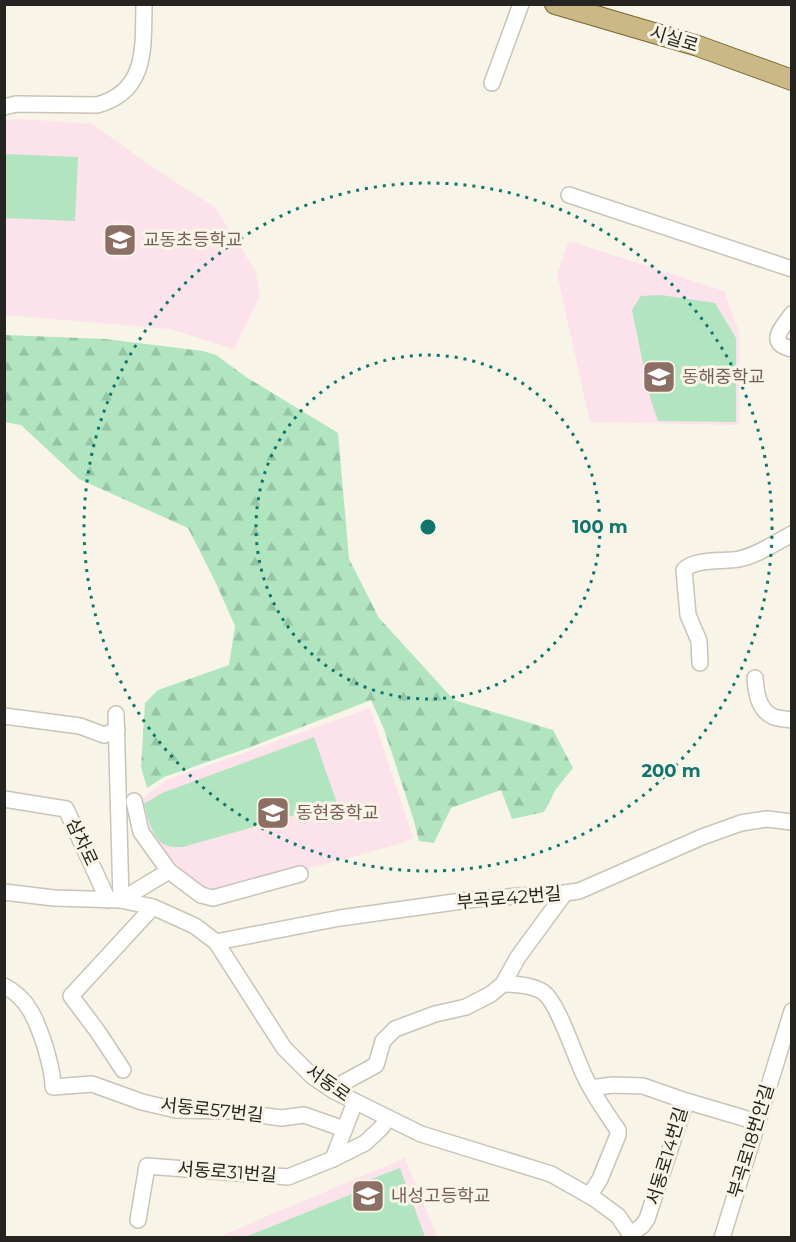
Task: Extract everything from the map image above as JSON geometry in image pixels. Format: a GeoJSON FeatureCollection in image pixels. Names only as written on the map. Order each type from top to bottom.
{"type":"FeatureCollection","features":[{"type":"Feature","properties":{"kind":"main road","name":"시실로"},"geometry":{"type":"LineString","coordinates":[[555,4],[698,46],[792,80]]}},
{"type":"Feature","properties":{"kind":"street"},"geometry":{"type":"LineString","coordinates":[[4,107],[16,104],[97,105],[117,96],[128,87],[141,64],[144,4]]}},
{"type":"Feature","properties":{"kind":"street"},"geometry":{"type":"LineString","coordinates":[[492,83],[521,4]]}},
{"type":"Feature","properties":{"kind":"street"},"geometry":{"type":"LineString","coordinates":[[569,195],[792,269]]}},
{"type":"Feature","properties":{"kind":"street"},"geometry":{"type":"LineString","coordinates":[[792,314],[778,334],[778,343],[792,349]]}},
{"type":"Feature","properties":{"kind":"street"},"geometry":{"type":"LineString","coordinates":[[700,663],[699,641],[688,615],[684,570],[691,564],[748,557],[792,534]]}},
{"type":"Feature","properties":{"kind":"street"},"geometry":{"type":"LineString","coordinates":[[754,678],[756,693],[765,710],[772,717],[792,720]]}},
{"type":"Feature","properties":{"kind":"street"},"geometry":{"type":"LineString","coordinates":[[4,716],[80,726],[104,735],[116,722],[114,900],[169,871]]}},
{"type":"Feature","properties":{"kind":"street","name":"삼차로"},"geometry":{"type":"LineString","coordinates":[[4,799],[66,809],[114,900]]}},
{"type":"Feature","properties":{"kind":"street"},"geometry":{"type":"LineString","coordinates":[[134,801],[141,832],[169,871],[201,895],[213,898],[300,874]]}},
{"type":"Feature","properties":{"kind":"street","name":"부곡로42번길"},"geometry":{"type":"LineString","coordinates":[[216,942],[340,918],[465,900],[565,894],[579,891],[702,837],[741,823],[767,819],[792,822]]}},
{"type":"Feature","properties":{"kind":"street","name":"서동로"},"geometry":{"type":"LineString","coordinates":[[4,892],[54,898],[114,900],[153,907],[195,926],[216,942],[284,1047],[312,1076],[334,1091],[421,1134],[551,1174],[590,1195],[618,1216],[632,1236]]}},
{"type":"Feature","properties":{"kind":"street"},"geometry":{"type":"LineString","coordinates":[[334,1091],[341,1084],[376,1065],[383,1041],[395,1029],[435,1014],[466,1007],[491,994],[503,984],[518,957],[565,894]]}},
{"type":"Feature","properties":{"kind":"street"},"geometry":{"type":"LineString","coordinates":[[123,1070],[71,996],[153,907]]}},
{"type":"Feature","properties":{"kind":"street"},"geometry":{"type":"LineString","coordinates":[[503,984],[518,984],[534,989],[544,993],[554,1004],[584,1076],[618,1130],[600,1179],[590,1195]]}},
{"type":"Feature","properties":{"kind":"street","name":"서동로57번길"},"geometry":{"type":"LineString","coordinates":[[4,986],[14,991],[30,1007],[37,1020],[53,1073],[53,1087],[92,1084],[142,1102],[176,1110],[231,1111],[281,1118],[304,1115],[344,1130]]}},
{"type":"Feature","properties":{"kind":"street","name":"부곡로18번안길"},"geometry":{"type":"LineString","coordinates":[[722,1238],[792,1011]]}},
{"type":"Feature","properties":{"kind":"street","name":"서동로14번길"},"geometry":{"type":"LineString","coordinates":[[591,1088],[613,1085],[643,1086],[686,1101],[647,1219],[632,1236]]}},
{"type":"Feature","properties":{"kind":"street"},"geometry":{"type":"LineString","coordinates":[[686,1101],[757,1122]]}},
{"type":"Feature","properties":{"kind":"street"},"geometry":{"type":"LineString","coordinates":[[333,1159],[355,1102]]}},
{"type":"Feature","properties":{"kind":"street"},"geometry":{"type":"LineString","coordinates":[[333,1159],[365,1143],[388,1118]]}},
{"type":"Feature","properties":{"kind":"street","name":"서동로31번길"},"geometry":{"type":"LineString","coordinates":[[138,1220],[147,1166],[288,1177],[333,1159]]}},
{"type":"Feature","properties":{"kind":"shaded area","name":"교동초등학교"},"geometry":{"type":"Polygon","coordinates":[[[24,119],[92,124],[215,207],[256,272],[260,297],[234,349],[170,329],[5,315],[5,120],[24,119]]]}},
{"type":"Feature","properties":{"kind":"shaded area","name":"동해중학교"},"geometry":{"type":"Polygon","coordinates":[[[569,241],[724,291],[739,332],[739,425],[590,422],[557,274],[569,241]]]}},
{"type":"Feature","properties":{"kind":"shaded area","name":"동현중학교"},"geometry":{"type":"Polygon","coordinates":[[[370,708],[413,838],[399,844],[212,895],[194,884],[177,864],[165,858],[144,826],[138,801],[167,780],[370,708]]]}},
{"type":"Feature","properties":{"kind":"shaded area","name":"내성고등학교"},"geometry":{"type":"Polygon","coordinates":[[[405,1158],[437,1237],[217,1238],[225,1234],[405,1158]]]}},
{"type":"Feature","properties":{"kind":"green space"},"geometry":{"type":"Polygon","coordinates":[[[5,154],[78,157],[75,221],[5,218],[5,154]]]}},
{"type":"Feature","properties":{"kind":"green space"},"geometry":{"type":"Polygon","coordinates":[[[661,295],[715,303],[736,338],[736,422],[658,421],[650,397],[632,310],[641,296],[661,295]]]}},
{"type":"Feature","properties":{"kind":"green space"},"geometry":{"type":"Polygon","coordinates":[[[5,335],[105,339],[203,351],[216,355],[246,377],[338,433],[349,559],[379,618],[454,700],[553,730],[573,768],[556,789],[544,812],[512,819],[501,790],[451,808],[434,843],[419,841],[384,729],[371,700],[251,747],[164,777],[147,788],[141,767],[145,703],[158,690],[229,665],[235,626],[188,528],[79,479],[21,425],[5,422],[5,335]]]}},
{"type":"Feature","properties":{"kind":"green space"},"geometry":{"type":"Polygon","coordinates":[[[314,737],[337,803],[183,847],[168,846],[158,840],[149,822],[144,804],[162,793],[314,737]]]}},
{"type":"Feature","properties":{"kind":"green space","name":"내성고등학교"},"geometry":{"type":"Polygon","coordinates":[[[400,1168],[425,1237],[245,1237],[372,1186],[371,1179],[400,1168]]]}},
{"type":"Feature","properties":{"kind":"place","name":"교동초등학교"},"geometry":{"type":"Point","coordinates":[120,240]}},
{"type":"Feature","properties":{"kind":"place","name":"동해중학교"},"geometry":{"type":"Point","coordinates":[659,377]}},
{"type":"Feature","properties":{"kind":"place","name":"동현중학교"},"geometry":{"type":"Point","coordinates":[273,813]}},
{"type":"Feature","properties":{"kind":"place","name":"내성고등학교"},"geometry":{"type":"Point","coordinates":[368,1196]}}]}
